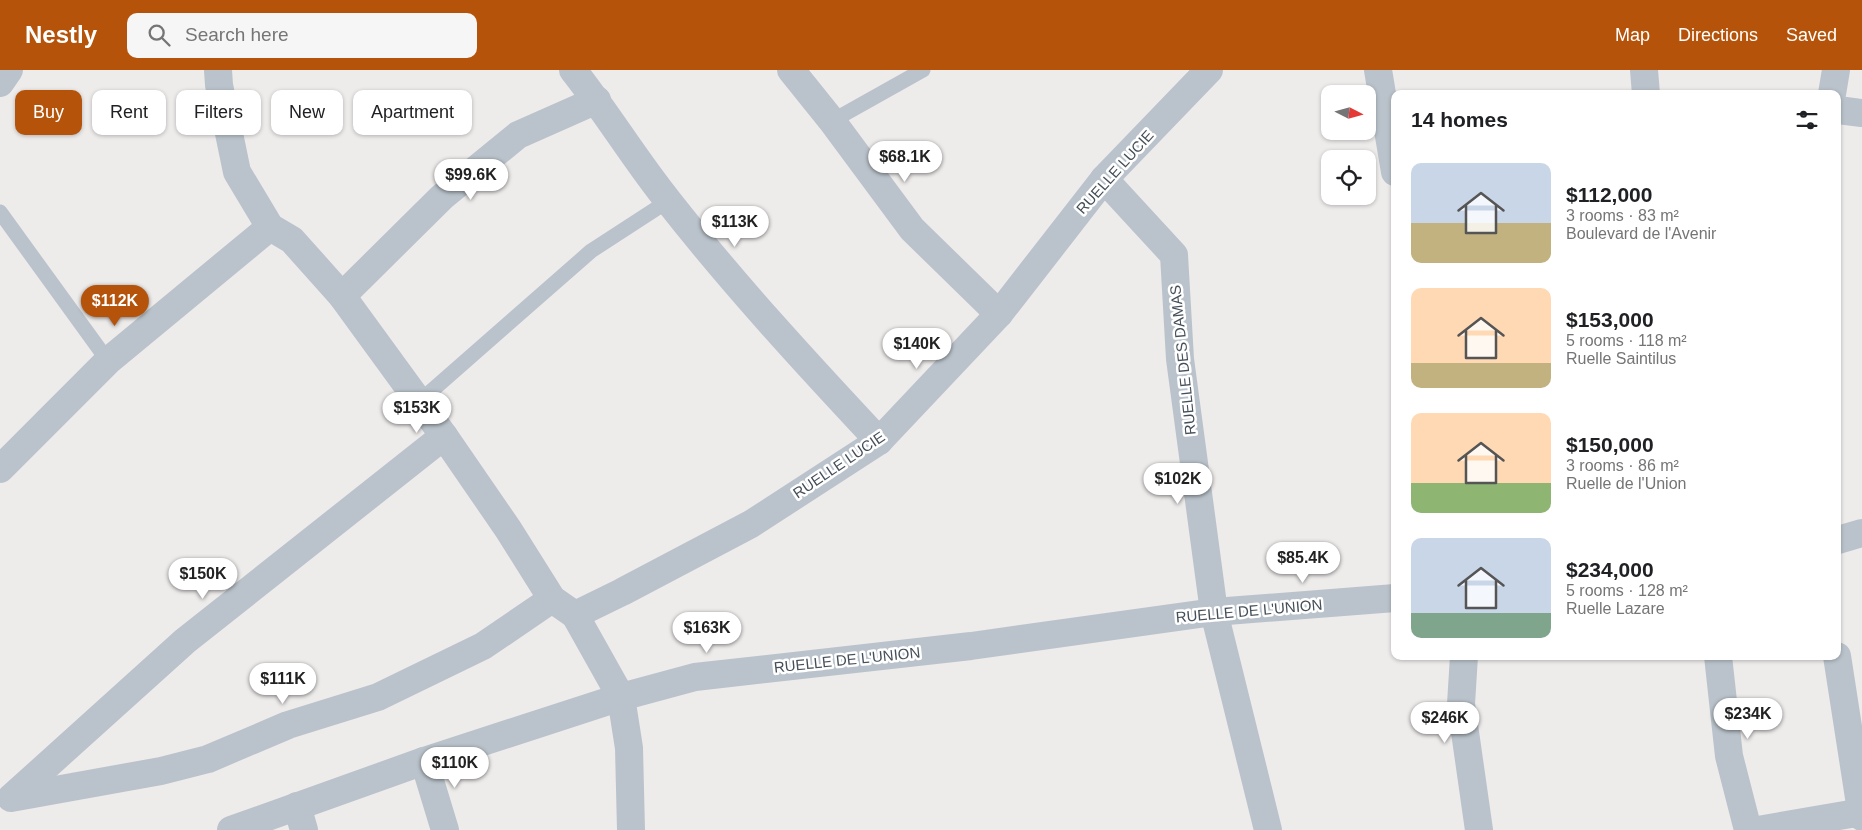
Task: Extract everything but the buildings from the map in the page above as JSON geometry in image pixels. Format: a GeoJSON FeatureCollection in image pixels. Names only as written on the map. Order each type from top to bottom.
{"type":"FeatureCollection","features":[{"type":"Feature","properties":{"kind":"street"},"geometry":{"type":"LineString","coordinates":[[0,83],[10,70]]}},
{"type":"Feature","properties":{"kind":"street"},"geometry":{"type":"LineString","coordinates":[[218,70],[237,172],[270,227],[292,240],[342,296],[420,401],[508,529],[552,600],[575,615],[621,697],[629,748],[631,830]]}},
{"type":"Feature","properties":{"kind":"street"},"geometry":{"type":"LineString","coordinates":[[573,70],[668,201],[770,323],[880,441]]}},
{"type":"Feature","properties":{"kind":"street"},"geometry":{"type":"LineString","coordinates":[[791,70],[832,121],[912,228],[999,314]]}},
{"type":"Feature","properties":{"kind":"street","name":"RUELLE LUCIE"},"geometry":{"type":"LineString","coordinates":[[575,615],[751,524],[880,441],[999,314],[1104,179],[1209,70]]}},
{"type":"Feature","properties":{"kind":"street"},"geometry":{"type":"LineString","coordinates":[[1378,70],[1391,148]]}},
{"type":"Feature","properties":{"kind":"street"},"geometry":{"type":"LineString","coordinates":[[1644,70],[1646,90]]}},
{"type":"Feature","properties":{"kind":"street"},"geometry":{"type":"LineString","coordinates":[[1833,90],[1836,70]]}},
{"type":"Feature","properties":{"kind":"street"},"geometry":{"type":"LineString","coordinates":[[342,296],[442,197],[518,135],[596,100]]}},
{"type":"Feature","properties":{"kind":"street"},"geometry":{"type":"LineString","coordinates":[[1841,110],[1862,113]]}},
{"type":"Feature","properties":{"kind":"street","name":"RUELLE DES DAMAS"},"geometry":{"type":"LineString","coordinates":[[1104,179],[1174,254],[1180,359],[1214,612],[1268,830]]}},
{"type":"Feature","properties":{"kind":"street"},"geometry":{"type":"LineString","coordinates":[[0,469],[108,361],[270,227]]}},
{"type":"Feature","properties":{"kind":"street"},"geometry":{"type":"LineString","coordinates":[[6,803],[185,641],[444,436]]}},
{"type":"Feature","properties":{"kind":"street"},"geometry":{"type":"LineString","coordinates":[[1841,539],[1862,533]]}},
{"type":"Feature","properties":{"kind":"street","name":"RUELLE DE L'UNION"},"geometry":{"type":"LineString","coordinates":[[231,830],[301,818],[424,761],[621,697],[695,677],[971,646],[1214,612],[1391,598]]}},
{"type":"Feature","properties":{"kind":"street"},"geometry":{"type":"LineString","coordinates":[[6,803],[161,771],[208,759],[288,725],[378,697],[483,646],[552,600]]}},
{"type":"Feature","properties":{"kind":"street"},"geometry":{"type":"LineString","coordinates":[[1464,660],[1462,704],[1478,830]]}},
{"type":"Feature","properties":{"kind":"street"},"geometry":{"type":"LineString","coordinates":[[1718,660],[1729,756],[1748,830]]}},
{"type":"Feature","properties":{"kind":"street"},"geometry":{"type":"LineString","coordinates":[[1758,830],[1862,814],[1838,660]]}},
{"type":"Feature","properties":{"kind":"street"},"geometry":{"type":"LineString","coordinates":[[424,761],[445,830]]}},
{"type":"Feature","properties":{"kind":"lane"},"geometry":{"type":"LineString","coordinates":[[832,121],[923,70]]}},
{"type":"Feature","properties":{"kind":"lane"},"geometry":{"type":"LineString","coordinates":[[420,401],[591,251],[668,201]]}},
{"type":"Feature","properties":{"kind":"lane"},"geometry":{"type":"LineString","coordinates":[[0,212],[108,361]]}}]}
